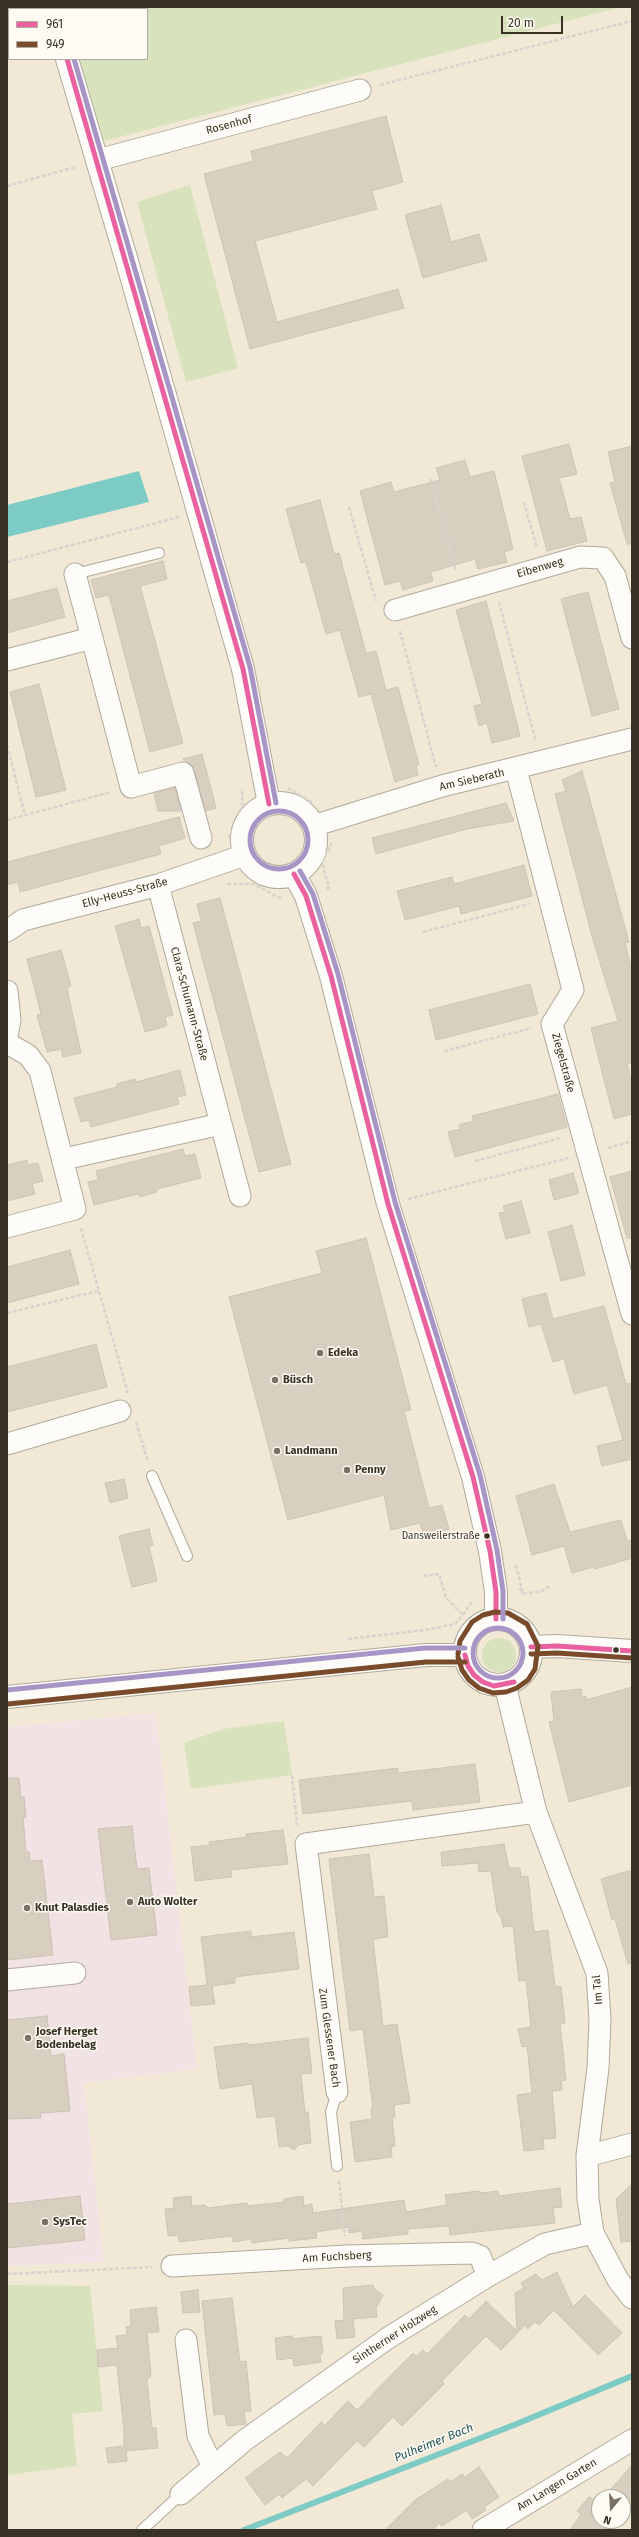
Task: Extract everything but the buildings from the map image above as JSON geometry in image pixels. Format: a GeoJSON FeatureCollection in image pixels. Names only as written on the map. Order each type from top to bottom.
{"type":"FeatureCollection","features":[{"type":"Feature","properties":{"kind":"main road"},"geometry":{"type":"LineString","coordinates":[[67,60],[98,160],[243,669],[269,804]]}},
{"type":"Feature","properties":{"kind":"main road"},"geometry":{"type":"LineString","coordinates":[[269,804],[290,805],[300,810],[313,826],[315,848],[304,868],[294,874],[277,877],[261,872],[251,865],[245,855],[242,845],[245,824],[251,815],[269,804]]}},
{"type":"Feature","properties":{"kind":"main road"},"geometry":{"type":"LineString","coordinates":[[294,874],[306,896],[331,976],[388,1204],[472,1477],[490,1551],[496,1592],[496,1619]]}},
{"type":"Feature","properties":{"kind":"main road"},"geometry":{"type":"LineString","coordinates":[[496,1619],[510,1622],[523,1630],[531,1647],[528,1667],[522,1676],[505,1685],[494,1686],[483,1682],[474,1675],[468,1666],[465,1655],[470,1635],[477,1627],[496,1619]]}},
{"type":"Feature","properties":{"kind":"main road"},"geometry":{"type":"LineString","coordinates":[[531,1647],[557,1646],[632,1651]]}},
{"type":"Feature","properties":{"kind":"main road"},"geometry":{"type":"LineString","coordinates":[[7,1697],[426,1655],[465,1655]]}},
{"type":"Feature","properties":{"kind":"street","name":"Rosenhof"},"geometry":{"type":"LineString","coordinates":[[98,160],[360,90]]}},
{"type":"Feature","properties":{"kind":"street","name":"Eibenweg"},"geometry":{"type":"LineString","coordinates":[[395,610],[580,557],[603,558],[615,576],[632,638]]}},
{"type":"Feature","properties":{"kind":"street"},"geometry":{"type":"LineString","coordinates":[[75,574],[131,787],[183,773],[201,838]]}},
{"type":"Feature","properties":{"kind":"street"},"geometry":{"type":"LineString","coordinates":[[7,660],[92,638]]}},
{"type":"Feature","properties":{"kind":"street","name":"Am Sieberath"},"geometry":{"type":"LineString","coordinates":[[313,826],[442,786],[516,769],[632,739]]}},
{"type":"Feature","properties":{"kind":"street","name":"Ziegelstraße"},"geometry":{"type":"LineString","coordinates":[[516,769],[573,990],[553,1023],[587,1153],[632,1314]]}},
{"type":"Feature","properties":{"kind":"street","name":"Elly-Heuss-Straße"},"geometry":{"type":"LineString","coordinates":[[7,931],[23,920],[158,885],[245,855]]}},
{"type":"Feature","properties":{"kind":"street","name":"Clara-Schumann-Straße"},"geometry":{"type":"LineString","coordinates":[[158,885],[240,1196]]}},
{"type":"Feature","properties":{"kind":"street"},"geometry":{"type":"LineString","coordinates":[[7,991],[10,1020],[7,1036]]}},
{"type":"Feature","properties":{"kind":"street"},"geometry":{"type":"LineString","coordinates":[[7,1043],[28,1055],[40,1071],[64,1159],[75,1209],[7,1227]]}},
{"type":"Feature","properties":{"kind":"street"},"geometry":{"type":"LineString","coordinates":[[64,1159],[221,1124]]}},
{"type":"Feature","properties":{"kind":"street"},"geometry":{"type":"LineString","coordinates":[[7,1444],[120,1411]]}},
{"type":"Feature","properties":{"kind":"street","name":"Im Tal"},"geometry":{"type":"LineString","coordinates":[[505,1685],[536,1812],[597,1973],[600,2019],[598,2068],[587,2156],[592,2233],[618,2280],[632,2298]]}},
{"type":"Feature","properties":{"kind":"street"},"geometry":{"type":"LineString","coordinates":[[306,1844],[536,1812]]}},
{"type":"Feature","properties":{"kind":"street","name":"Zum Glessener Bach"},"geometry":{"type":"LineString","coordinates":[[306,1844],[337,2092]]}},
{"type":"Feature","properties":{"kind":"street"},"geometry":{"type":"LineString","coordinates":[[7,1980],[75,1974]]}},
{"type":"Feature","properties":{"kind":"street"},"geometry":{"type":"LineString","coordinates":[[587,2156],[632,2144]]}},
{"type":"Feature","properties":{"kind":"street","name":"Sintherner Holzweg"},"geometry":{"type":"LineString","coordinates":[[181,2494],[245,2440],[383,2342],[488,2276],[545,2244],[592,2233]]}},
{"type":"Feature","properties":{"kind":"street","name":"Am Fuchsberg"},"geometry":{"type":"LineString","coordinates":[[172,2266],[348,2256],[472,2252],[480,2256],[488,2276]]}},
{"type":"Feature","properties":{"kind":"street"},"geometry":{"type":"LineString","coordinates":[[186,2340],[198,2436],[213,2467]]}},
{"type":"Feature","properties":{"kind":"street","name":"Am Langen Garten"},"geometry":{"type":"LineString","coordinates":[[483,2530],[632,2440]]}},
{"type":"Feature","properties":{"kind":"lane"},"geometry":{"type":"LineString","coordinates":[[75,574],[159,553]]}},
{"type":"Feature","properties":{"kind":"lane"},"geometry":{"type":"LineString","coordinates":[[152,1476],[187,1556]]}},
{"type":"Feature","properties":{"kind":"lane","name":"Zum Glessener Bach"},"geometry":{"type":"LineString","coordinates":[[337,2092],[331,2112],[337,2166]]}},
{"type":"Feature","properties":{"kind":"lane","name":"Sintherner Holzweg"},"geometry":{"type":"LineString","coordinates":[[142,2530],[181,2494]]}},
{"type":"Feature","properties":{"kind":"path"},"geometry":{"type":"LineString","coordinates":[[360,90],[632,21]]}},
{"type":"Feature","properties":{"kind":"path"},"geometry":{"type":"LineString","coordinates":[[7,186],[98,160]]}},
{"type":"Feature","properties":{"kind":"path"},"geometry":{"type":"LineString","coordinates":[[431,479],[461,591]]}},
{"type":"Feature","properties":{"kind":"path"},"geometry":{"type":"LineString","coordinates":[[524,502],[542,568]]}},
{"type":"Feature","properties":{"kind":"path"},"geometry":{"type":"LineString","coordinates":[[349,507],[376,603],[395,610],[442,786]]}},
{"type":"Feature","properties":{"kind":"path"},"geometry":{"type":"LineString","coordinates":[[178,509],[182,524]]}},
{"type":"Feature","properties":{"kind":"path"},"geometry":{"type":"LineString","coordinates":[[7,562],[180,516]]}},
{"type":"Feature","properties":{"kind":"path"},"geometry":{"type":"LineString","coordinates":[[494,581],[541,762]]}},
{"type":"Feature","properties":{"kind":"path"},"geometry":{"type":"LineString","coordinates":[[7,745],[25,815]]}},
{"type":"Feature","properties":{"kind":"path"},"geometry":{"type":"LineString","coordinates":[[222,840],[228,838],[243,819],[242,785]]}},
{"type":"Feature","properties":{"kind":"path"},"geometry":{"type":"LineString","coordinates":[[7,820],[131,787]]}},
{"type":"Feature","properties":{"kind":"path"},"geometry":{"type":"LineString","coordinates":[[216,866],[225,884],[253,884],[280,897],[286,903]]}},
{"type":"Feature","properties":{"kind":"path"},"geometry":{"type":"LineString","coordinates":[[424,932],[550,899]]}},
{"type":"Feature","properties":{"kind":"path"},"geometry":{"type":"LineString","coordinates":[[444,1051],[553,1023]]}},
{"type":"Feature","properties":{"kind":"path"},"geometry":{"type":"LineString","coordinates":[[475,1161],[582,1133]]}},
{"type":"Feature","properties":{"kind":"path"},"geometry":{"type":"LineString","coordinates":[[388,1204],[587,1153]]}},
{"type":"Feature","properties":{"kind":"path"},"geometry":{"type":"LineString","coordinates":[[75,1209],[108,1328]]}},
{"type":"Feature","properties":{"kind":"path"},"geometry":{"type":"LineString","coordinates":[[7,1313],[98,1290]]}},
{"type":"Feature","properties":{"kind":"path"},"geometry":{"type":"LineString","coordinates":[[423,1576],[439,1574],[446,1598],[463,1615]]}},
{"type":"Feature","properties":{"kind":"path"},"geometry":{"type":"LineString","coordinates":[[522,1589],[522,1594],[542,1590],[550,1586]]}},
{"type":"Feature","properties":{"kind":"path"},"geometry":{"type":"LineString","coordinates":[[341,1640],[444,1627],[454,1624],[463,1615],[475,1596]]}},
{"type":"Feature","properties":{"kind":"path"},"geometry":{"type":"LineString","coordinates":[[292,1775],[298,1830],[306,1844]]}},
{"type":"Feature","properties":{"kind":"path"},"geometry":{"type":"LineString","coordinates":[[337,2166],[348,2256]]}},
{"type":"Feature","properties":{"kind":"path"},"geometry":{"type":"LineString","coordinates":[[7,2274],[172,2266]]}},
{"type":"Feature","properties":{"kind":"shaded area"},"geometry":{"type":"Polygon","coordinates":[[[156,1713],[197,2069],[84,2083],[104,2262],[7,2266],[7,1727],[156,1713]]]}},
{"type":"Feature","properties":{"kind":"green space"},"geometry":{"type":"Polygon","coordinates":[[[621,7],[104,141],[79,60],[148,60],[148,8],[64,8],[621,7]]]}},
{"type":"Feature","properties":{"kind":"green space"},"geometry":{"type":"Polygon","coordinates":[[[190,185],[238,368],[186,382],[137,202],[190,185]]]}},
{"type":"Feature","properties":{"kind":"green space"},"geometry":{"type":"Polygon","coordinates":[[[496,1638],[502,1638],[506,1639],[513,1645],[516,1655],[515,1662],[509,1669],[502,1672],[496,1672],[492,1671],[485,1665],[482,1658],[482,1652],[483,1648],[489,1641],[496,1638]]]}},
{"type":"Feature","properties":{"kind":"green space"},"geometry":{"type":"Polygon","coordinates":[[[284,1721],[292,1775],[191,1789],[184,1743],[223,1729],[284,1721]]]}},
{"type":"Feature","properties":{"kind":"green space"},"geometry":{"type":"Polygon","coordinates":[[[7,2285],[90,2286],[103,2411],[72,2414],[77,2466],[7,2475],[7,2285]]]}},
{"type":"Feature","properties":{"kind":"water"},"geometry":{"type":"Polygon","coordinates":[[[139,471],[149,502],[7,537],[7,505],[139,471]]]}},
{"type":"Feature","properties":{"kind":"waterway","name":"Pulheimer Bach"},"geometry":{"type":"LineString","coordinates":[[244,2530],[514,2425],[632,2376]]}},
{"type":"Feature","properties":{"kind":"transit line","name":"961"},"geometry":{"type":"LineString","coordinates":[[67,60],[243,669],[269,804]]}},
{"type":"Feature","properties":{"kind":"transit line"},"geometry":{"type":"LineString","coordinates":[[74,60],[250,667],[276,803]]}},
{"type":"Feature","properties":{"kind":"transit line"},"geometry":{"type":"LineString","coordinates":[[273,811],[285,811],[300,819],[308,834],[308,840],[308,846],[300,861],[285,869],[273,869],[258,861],[250,846],[250,834],[258,819],[273,811]]}},
{"type":"Feature","properties":{"kind":"transit line"},"geometry":{"type":"LineString","coordinates":[[300,871],[313,894],[338,974],[395,1202],[480,1475],[497,1550],[503,1591],[503,1619]]}},
{"type":"Feature","properties":{"kind":"transit line","name":"961"},"geometry":{"type":"LineString","coordinates":[[294,874],[306,896],[331,976],[388,1204],[473,1477],[490,1551],[496,1592],[496,1619]]}},
{"type":"Feature","properties":{"kind":"transit line","name":"949"},"geometry":{"type":"LineString","coordinates":[[458,1654],[460,1641],[472,1622],[483,1615],[495,1612],[508,1613],[527,1624],[538,1646],[535,1669],[528,1680],[517,1688],[506,1692],[493,1693],[479,1688],[469,1680],[462,1670],[458,1657]]}},
{"type":"Feature","properties":{"kind":"transit line"},"geometry":{"type":"LineString","coordinates":[[493,1628],[503,1628],[516,1635],[523,1648],[523,1653],[523,1658],[516,1671],[503,1678],[493,1678],[484,1674],[477,1667],[473,1658],[473,1648],[477,1639],[484,1632],[493,1628]]}},
{"type":"Feature","properties":{"kind":"transit line","name":"961"},"geometry":{"type":"LineString","coordinates":[[531,1647],[557,1646],[632,1651]]}},
{"type":"Feature","properties":{"kind":"transit line"},"geometry":{"type":"LineString","coordinates":[[7,1690],[425,1648],[465,1648]]}},
{"type":"Feature","properties":{"kind":"transit line","name":"949"},"geometry":{"type":"LineString","coordinates":[[531,1654],[557,1653],[632,1658]]}},
{"type":"Feature","properties":{"kind":"transit line","name":"961"},"geometry":{"type":"LineString","coordinates":[[465,1655],[468,1666],[474,1675],[483,1682],[494,1686],[514,1682]]}},
{"type":"Feature","properties":{"kind":"transit line","name":"949"},"geometry":{"type":"LineString","coordinates":[[8,1704],[426,1662],[465,1662]]}},
{"type":"Feature","properties":{"kind":"place","name":"Edeka"},"geometry":{"type":"Point","coordinates":[320,1353]}},
{"type":"Feature","properties":{"kind":"place","name":"Büsch"},"geometry":{"type":"Point","coordinates":[275,1380]}},
{"type":"Feature","properties":{"kind":"place","name":"Landmann"},"geometry":{"type":"Point","coordinates":[277,1451]}},
{"type":"Feature","properties":{"kind":"place","name":"Penny"},"geometry":{"type":"Point","coordinates":[347,1470]}},
{"type":"Feature","properties":{"kind":"place","name":"Dansweilerstraße"},"geometry":{"type":"Point","coordinates":[487,1536]}},
{"type":"Feature","properties":{"kind":"place","name":"Auto Wolter"},"geometry":{"type":"Point","coordinates":[130,1902]}},
{"type":"Feature","properties":{"kind":"place","name":"Knut Palasdies"},"geometry":{"type":"Point","coordinates":[27,1908]}},
{"type":"Feature","properties":{"kind":"place","name":"Josef Herget Bodenbelag"},"geometry":{"type":"Point","coordinates":[28,2038]}},
{"type":"Feature","properties":{"kind":"place","name":"SysTec"},"geometry":{"type":"Point","coordinates":[45,2222]}}]}
